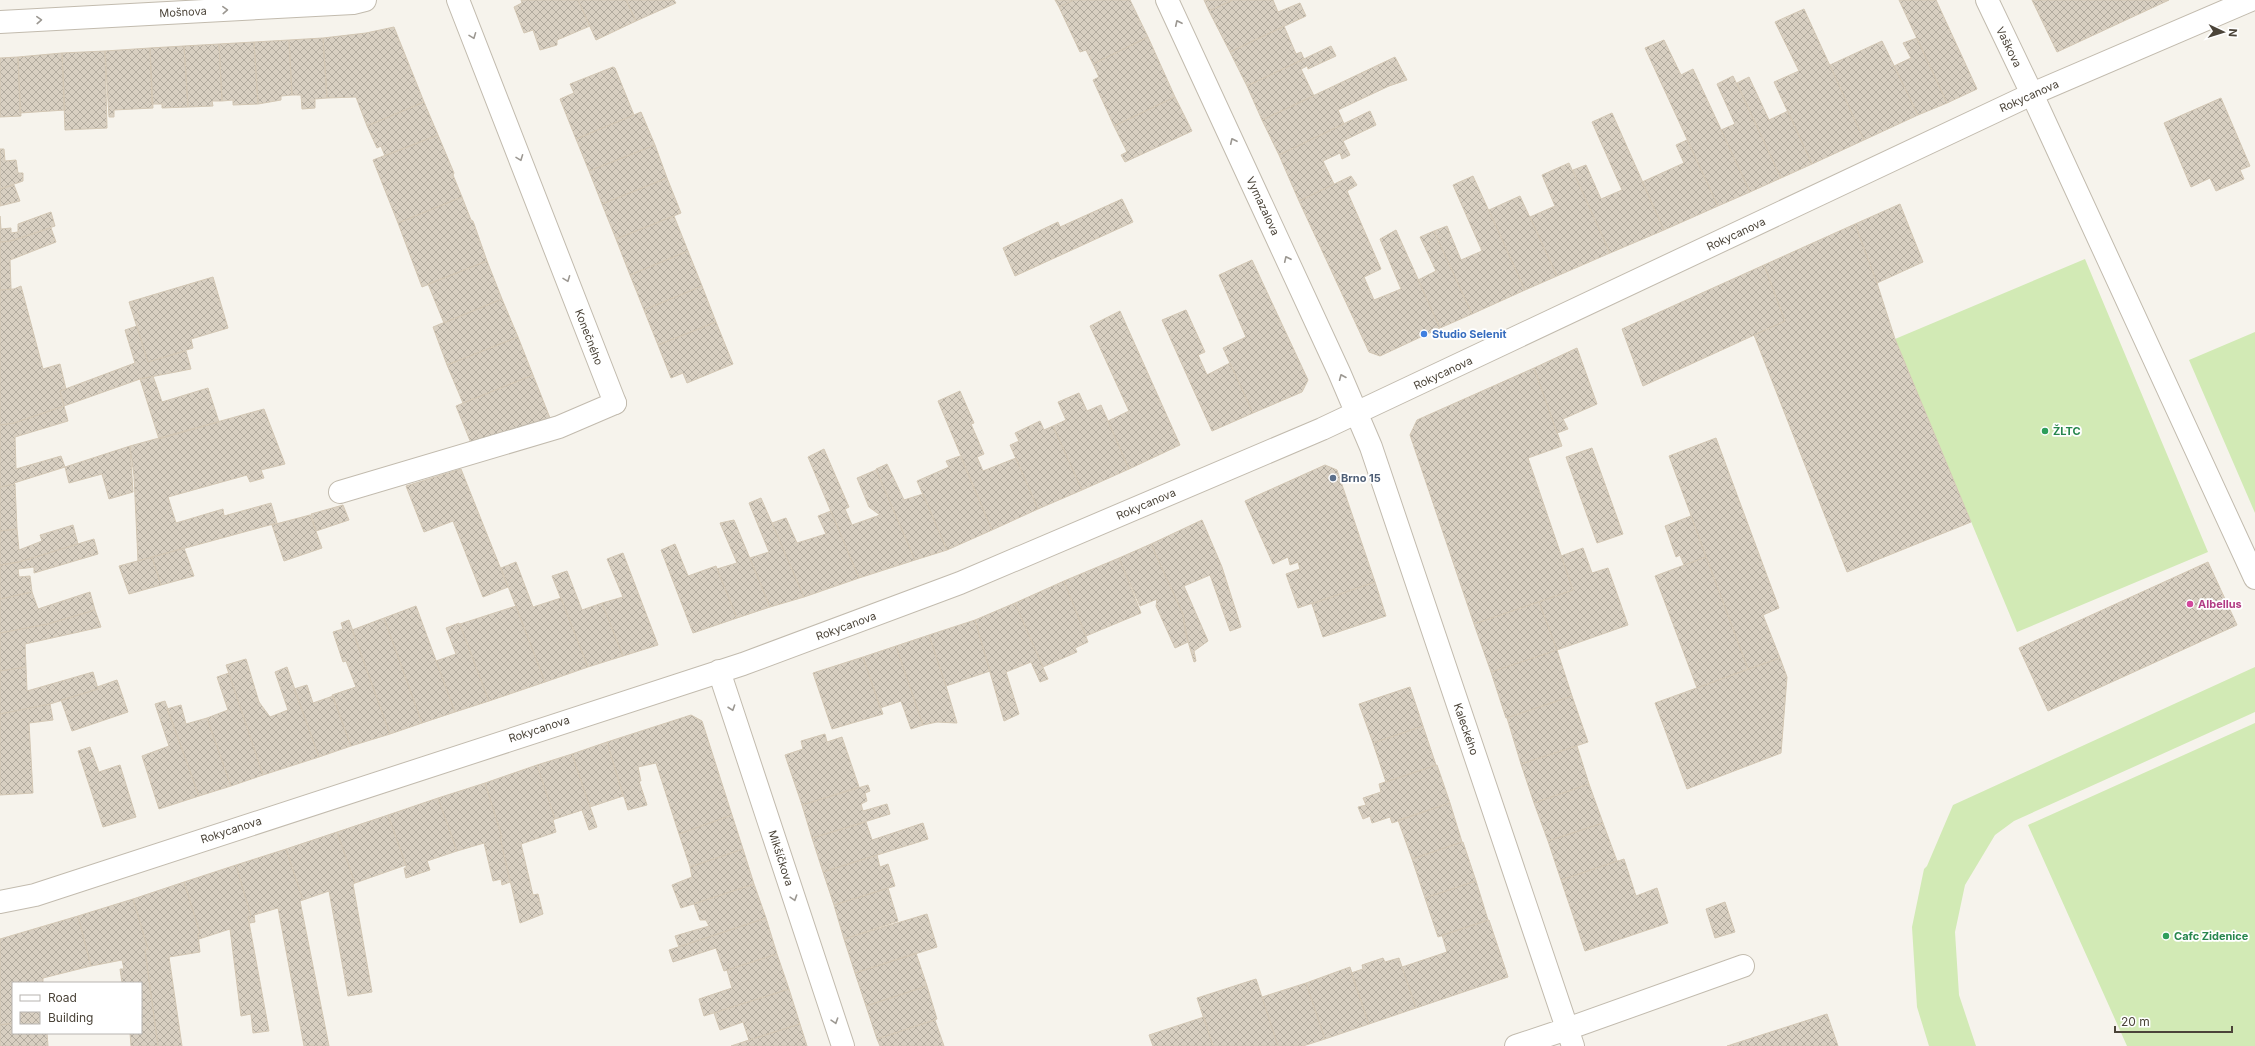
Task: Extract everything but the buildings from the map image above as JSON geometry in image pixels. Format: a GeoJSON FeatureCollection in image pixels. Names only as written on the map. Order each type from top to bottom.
{"type":"FeatureCollection","features":[{"type":"Feature","properties":{"kind":"street","name":"Mošnova"},"geometry":{"type":"LineString","coordinates":[[0,22],[353,3],[365,0]]}},
{"type":"Feature","properties":{"kind":"street","name":"Konečného"},"geometry":{"type":"LineString","coordinates":[[340,492],[559,427],[615,403],[458,0]]}},
{"type":"Feature","properties":{"kind":"street","name":"Vymazalova"},"geometry":{"type":"LineString","coordinates":[[1167,0],[1357,413]]}},
{"type":"Feature","properties":{"kind":"street","name":"Vaškova"},"geometry":{"type":"LineString","coordinates":[[1986,0],[2032,94],[2255,578]]}},
{"type":"Feature","properties":{"kind":"street","name":"Rokycanova"},"geometry":{"type":"LineString","coordinates":[[0,902],[43,892],[719,671],[960,583],[1357,413],[2032,94],[2251,0]]}},
{"type":"Feature","properties":{"kind":"street","name":"Kaleckého"},"geometry":{"type":"LineString","coordinates":[[1357,413],[1373,455],[1570,1037]]}},
{"type":"Feature","properties":{"kind":"street","name":"Mikšíčkova"},"geometry":{"type":"LineString","coordinates":[[719,671],[843,1046]]}},
{"type":"Feature","properties":{"kind":"street"},"geometry":{"type":"LineString","coordinates":[[1516,1046],[1570,1037],[1743,966]]}},
{"type":"Feature","properties":{"kind":"green space","name":"ŽLTC"},"geometry":{"type":"Polygon","coordinates":[[[2085,259],[2208,552],[2017,632],[1895,339],[2085,259]]]}},
{"type":"Feature","properties":{"kind":"green space"},"geometry":{"type":"Polygon","coordinates":[[[2255,332],[2255,513],[2189,360],[2255,332]]]}},
{"type":"Feature","properties":{"kind":"green space"},"geometry":{"type":"Polygon","coordinates":[[[2255,667],[2255,712],[2014,821],[1995,835],[1965,885],[1955,932],[1959,995],[1976,1046],[1929,1046],[1917,1007],[1912,927],[1924,869],[1927,866],[1953,805],[2255,667]]]}},
{"type":"Feature","properties":{"kind":"green space","name":"Cafc Zidenice"},"geometry":{"type":"Polygon","coordinates":[[[2255,723],[2255,1046],[2127,1046],[2028,825],[2255,723]]]}},
{"type":"Feature","properties":{"kind":"place","name":"Studio Selenit"},"geometry":{"type":"Point","coordinates":[1424,334]}},
{"type":"Feature","properties":{"kind":"place","name":"ŽLTC"},"geometry":{"type":"Point","coordinates":[2045,431]}},
{"type":"Feature","properties":{"kind":"place","name":"Brno 15"},"geometry":{"type":"Point","coordinates":[1333,478]}},
{"type":"Feature","properties":{"kind":"place","name":"Albellus"},"geometry":{"type":"Point","coordinates":[2190,604]}},
{"type":"Feature","properties":{"kind":"place","name":"Cafc Zidenice"},"geometry":{"type":"Point","coordinates":[2166,936]}}]}
